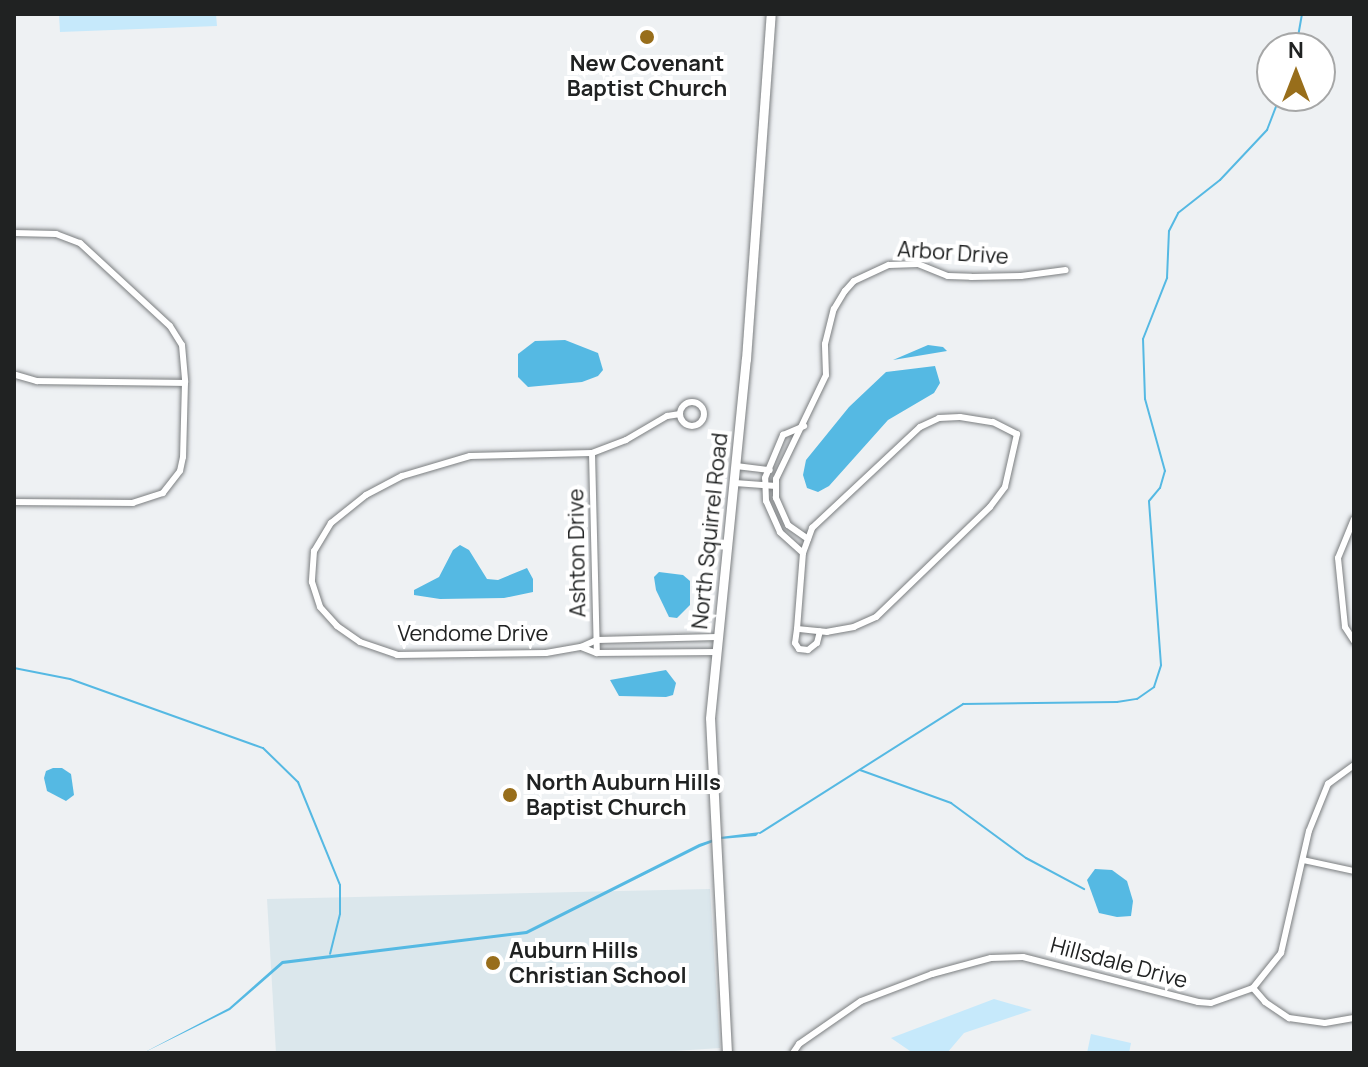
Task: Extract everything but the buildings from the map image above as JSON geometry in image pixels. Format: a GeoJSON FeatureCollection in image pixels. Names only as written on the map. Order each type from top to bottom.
{"type":"FeatureCollection","features":[{"type":"Feature","properties":{"kind":"street","name":"North Squirrel Road"},"geometry":{"type":"LineString","coordinates":[[727,1053],[710,718],[735,483],[771,14]]}},
{"type":"Feature","properties":{"kind":"street"},"geometry":{"type":"LineString","coordinates":[[14,233],[56,234],[80,243],[178,336],[185,383],[183,457],[180,471],[163,493],[133,503],[14,502]]}},
{"type":"Feature","properties":{"kind":"street","name":"Arbor Drive"},"geometry":{"type":"LineString","coordinates":[[808,539],[788,525],[776,498],[777,471],[804,426],[826,375],[825,344],[834,309],[837,299],[854,281],[889,265],[918,264],[948,276],[971,277],[1021,276],[1066,270]]}},
{"type":"Feature","properties":{"kind":"street"},"geometry":{"type":"LineString","coordinates":[[16,375],[37,381],[185,383]]}},
{"type":"Feature","properties":{"kind":"street","name":"Vendome Drive"},"geometry":{"type":"LineString","coordinates":[[693,401],[705,412],[701,422],[691,426],[682,421],[680,414],[684,405],[693,401]]}},
{"type":"Feature","properties":{"kind":"street","name":"Vendome Drive"},"geometry":{"type":"LineString","coordinates":[[680,414],[667,416],[626,440],[592,453],[470,456],[402,476],[366,495],[331,523],[318,541],[311,571],[315,594],[327,616],[360,642],[385,652],[421,657],[546,653],[581,647],[597,640],[717,637]]}},
{"type":"Feature","properties":{"kind":"street"},"geometry":{"type":"LineString","coordinates":[[797,629],[820,631],[854,627],[876,617],[990,507],[1005,487],[1017,434],[993,422],[960,417],[939,418],[920,427],[832,506],[812,528],[803,553],[795,643],[799,649],[808,650],[817,643],[820,631]]}},
{"type":"Feature","properties":{"kind":"street","name":"Arbor Drive"},"geometry":{"type":"LineString","coordinates":[[803,553],[780,532],[766,501],[765,486],[767,470],[783,435],[804,426]]}},
{"type":"Feature","properties":{"kind":"street","name":"Ashton Drive"},"geometry":{"type":"LineString","coordinates":[[592,453],[597,653]]}},
{"type":"Feature","properties":{"kind":"street"},"geometry":{"type":"LineString","coordinates":[[736,466],[777,471]]}},
{"type":"Feature","properties":{"kind":"street"},"geometry":{"type":"LineString","coordinates":[[735,483],[776,486]]}},
{"type":"Feature","properties":{"kind":"street"},"geometry":{"type":"LineString","coordinates":[[1354,519],[1338,558],[1348,634],[1354,641]]}},
{"type":"Feature","properties":{"kind":"street"},"geometry":{"type":"LineString","coordinates":[[654,638],[654,652]]}},
{"type":"Feature","properties":{"kind":"street","name":"Vendome Drive"},"geometry":{"type":"LineString","coordinates":[[581,647],[597,653],[715,652]]}},
{"type":"Feature","properties":{"kind":"street"},"geometry":{"type":"LineString","coordinates":[[1354,765],[1328,784],[1309,831],[1281,953],[1253,988],[1265,1002],[1289,1018],[1325,1023],[1354,1018]]}},
{"type":"Feature","properties":{"kind":"street"},"geometry":{"type":"LineString","coordinates":[[1303,860],[1354,871]]}},
{"type":"Feature","properties":{"kind":"street","name":"Hillsdale Drive"},"geometry":{"type":"LineString","coordinates":[[793,1053],[799,1044],[861,1001],[932,974],[991,958],[1023,957],[1198,1002],[1211,1003],[1253,988]]}},
{"type":"Feature","properties":{"kind":"shaded area"},"geometry":{"type":"Polygon","coordinates":[[[59,14],[216,14],[217,26],[60,32],[59,14]]]}},
{"type":"Feature","properties":{"kind":"shaded area","name":"Auburn Hills Christian School"},"geometry":{"type":"Polygon","coordinates":[[[710,889],[720,1048],[645,1053],[276,1053],[267,899],[710,889]]]}},
{"type":"Feature","properties":{"kind":"shaded area"},"geometry":{"type":"Polygon","coordinates":[[[994,999],[1032,1010],[964,1033],[947,1053],[913,1053],[891,1038],[994,999]]]}},
{"type":"Feature","properties":{"kind":"shaded area"},"geometry":{"type":"Polygon","coordinates":[[[1091,1034],[1131,1043],[1129,1053],[1087,1053],[1091,1034]]]}},
{"type":"Feature","properties":{"kind":"water"},"geometry":{"type":"Polygon","coordinates":[[[565,340],[598,353],[603,370],[598,376],[582,382],[528,387],[518,377],[518,354],[535,341],[565,340]]]}},
{"type":"Feature","properties":{"kind":"water"},"geometry":{"type":"Polygon","coordinates":[[[928,345],[943,347],[947,351],[893,360],[928,345]]]}},
{"type":"Feature","properties":{"kind":"water"},"geometry":{"type":"Polygon","coordinates":[[[935,366],[940,383],[934,393],[888,420],[829,486],[818,492],[807,488],[803,475],[806,460],[849,407],[886,372],[935,366]]]}},
{"type":"Feature","properties":{"kind":"water"},"geometry":{"type":"Polygon","coordinates":[[[460,545],[469,550],[487,579],[498,580],[527,568],[533,579],[533,592],[504,598],[440,599],[414,595],[414,590],[439,577],[453,550],[460,545]]]}},
{"type":"Feature","properties":{"kind":"water"},"geometry":{"type":"Polygon","coordinates":[[[659,572],[683,575],[690,581],[690,605],[677,618],[669,617],[656,590],[654,577],[659,572]]]}},
{"type":"Feature","properties":{"kind":"water"},"geometry":{"type":"Polygon","coordinates":[[[666,670],[676,683],[673,695],[666,697],[619,696],[610,680],[666,670]]]}},
{"type":"Feature","properties":{"kind":"water"},"geometry":{"type":"Polygon","coordinates":[[[62,768],[71,774],[74,795],[66,801],[47,791],[44,778],[46,771],[62,768]]]}},
{"type":"Feature","properties":{"kind":"water"},"geometry":{"type":"Polygon","coordinates":[[[760,832],[756,836],[721,839],[700,847],[527,934],[283,964],[230,1010],[143,1053],[229,1008],[282,961],[526,931],[699,844],[720,837],[760,832]]]}},
{"type":"Feature","properties":{"kind":"water"},"geometry":{"type":"Polygon","coordinates":[[[1095,869],[1112,870],[1127,881],[1133,901],[1131,916],[1099,913],[1087,880],[1095,869]]]}},
{"type":"Feature","properties":{"kind":"waterway"},"geometry":{"type":"LineString","coordinates":[[1299,32],[1302,14]]}},
{"type":"Feature","properties":{"kind":"waterway"},"geometry":{"type":"LineString","coordinates":[[760,833],[963,704],[1117,702],[1137,699],[1154,687],[1161,665],[1149,501],[1160,488],[1165,471],[1145,399],[1143,339],[1167,278],[1169,231],[1178,213],[1220,180],[1267,130],[1274,112]]}},
{"type":"Feature","properties":{"kind":"waterway"},"geometry":{"type":"LineString","coordinates":[[14,668],[70,679],[263,748],[298,782],[340,885],[340,914],[330,954]]}},
{"type":"Feature","properties":{"kind":"waterway"},"geometry":{"type":"LineString","coordinates":[[860,770],[951,803],[1026,858],[1084,889]]}},
{"type":"Feature","properties":{"kind":"place","name":"New Covenant Baptist Church"},"geometry":{"type":"Point","coordinates":[647,37]}},
{"type":"Feature","properties":{"kind":"place","name":"North Auburn Hills Baptist Church"},"geometry":{"type":"Point","coordinates":[510,795]}},
{"type":"Feature","properties":{"kind":"place","name":"Auburn Hills Christian School"},"geometry":{"type":"Point","coordinates":[493,963]}}]}
